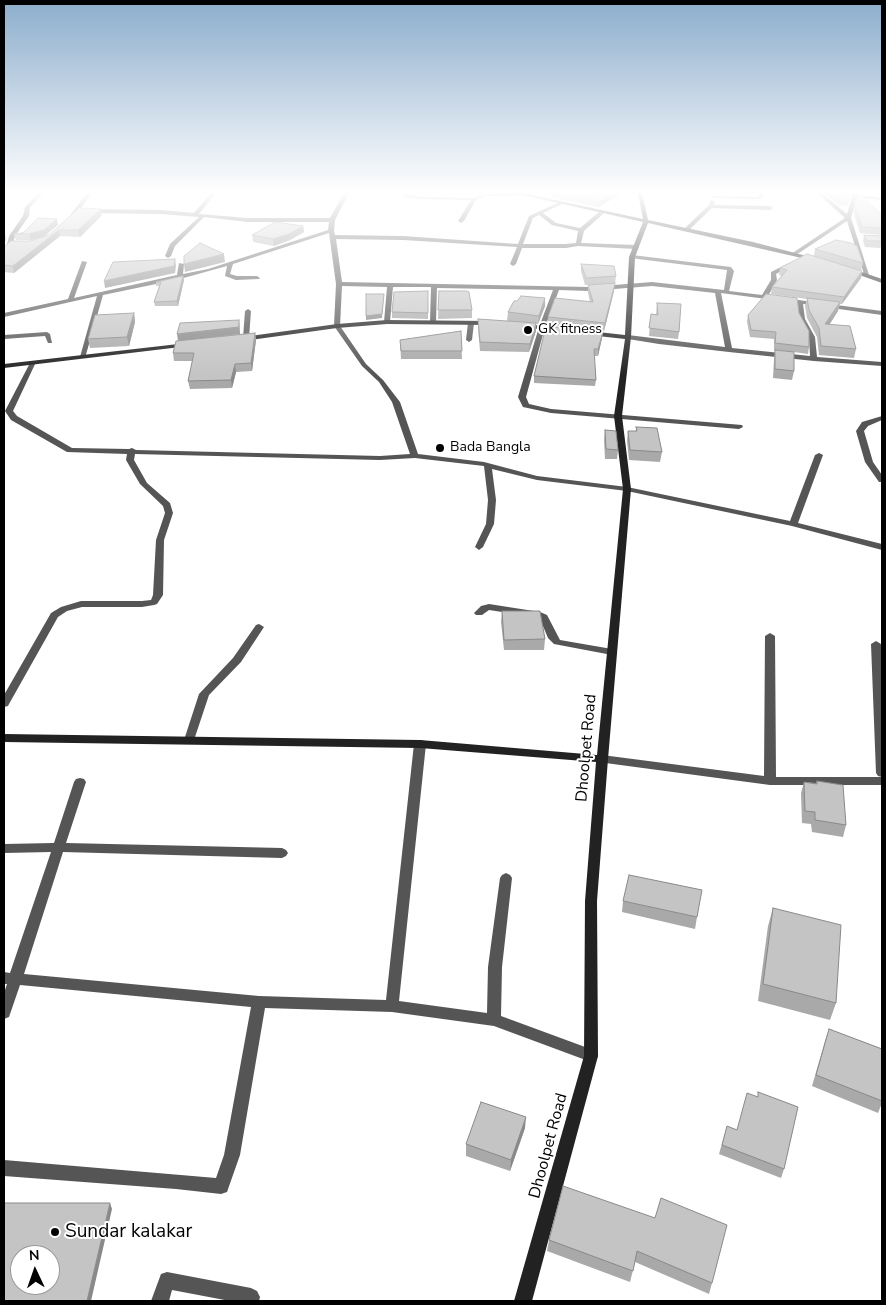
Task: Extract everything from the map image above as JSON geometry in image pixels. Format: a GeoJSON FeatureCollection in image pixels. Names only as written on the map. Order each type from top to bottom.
{"type":"FeatureCollection","features":[{"type":"Feature","properties":{"kind":"street"},"geometry":{"type":"LineString","coordinates":[[4,315],[180,277],[264,254]]}},
{"type":"Feature","properties":{"kind":"street"},"geometry":{"type":"LineString","coordinates":[[335,254],[340,284],[337,326],[364,365],[380,381],[396,402],[415,456]]}},
{"type":"Feature","properties":{"kind":"street"},"geometry":{"type":"LineString","coordinates":[[513,264],[517,254]]}},
{"type":"Feature","properties":{"kind":"street","name":"Dhoolpet Road"},"geometry":{"type":"LineString","coordinates":[[523,1301],[591,1056],[591,902],[627,489],[618,416],[628,336],[629,286],[634,254]]}},
{"type":"Feature","properties":{"kind":"street"},"geometry":{"type":"LineString","coordinates":[[645,254],[729,268],[731,271],[726,292]]}},
{"type":"Feature","properties":{"kind":"street"},"geometry":{"type":"LineString","coordinates":[[794,254],[823,262]]}},
{"type":"Feature","properties":{"kind":"street"},"geometry":{"type":"LineString","coordinates":[[860,254],[866,274]]}},
{"type":"Feature","properties":{"kind":"street"},"geometry":{"type":"LineString","coordinates":[[764,297],[774,280],[773,273],[806,257]]}},
{"type":"Feature","properties":{"kind":"street"},"geometry":{"type":"LineString","coordinates":[[70,300],[84,262]]}},
{"type":"Feature","properties":{"kind":"street"},"geometry":{"type":"LineString","coordinates":[[180,277],[181,264]]}},
{"type":"Feature","properties":{"kind":"street"},"geometry":{"type":"LineString","coordinates":[[230,264],[227,275],[236,278],[257,278]]}},
{"type":"Feature","properties":{"kind":"street"},"geometry":{"type":"LineString","coordinates":[[840,266],[882,281]]}},
{"type":"Feature","properties":{"kind":"street"},"geometry":{"type":"LineString","coordinates":[[340,284],[589,289],[652,284],[882,313]]}},
{"type":"Feature","properties":{"kind":"street"},"geometry":{"type":"LineString","coordinates":[[387,322],[390,285]]}},
{"type":"Feature","properties":{"kind":"street"},"geometry":{"type":"LineString","coordinates":[[433,322],[434,285]]}},
{"type":"Feature","properties":{"kind":"street"},"geometry":{"type":"LineString","coordinates":[[557,288],[542,327],[522,397],[526,405],[552,411],[739,427]]}},
{"type":"Feature","properties":{"kind":"street"},"geometry":{"type":"LineString","coordinates":[[718,291],[729,350]]}},
{"type":"Feature","properties":{"kind":"street"},"geometry":{"type":"LineString","coordinates":[[83,357],[101,293]]}},
{"type":"Feature","properties":{"kind":"street"},"geometry":{"type":"LineString","coordinates":[[800,302],[802,319],[812,337],[814,359]]}},
{"type":"Feature","properties":{"kind":"street"},"geometry":{"type":"LineString","coordinates":[[246,338],[248,311]]}},
{"type":"Feature","properties":{"kind":"street"},"geometry":{"type":"LineString","coordinates":[[237,339],[337,326],[387,322],[500,324]]}},
{"type":"Feature","properties":{"kind":"street"},"geometry":{"type":"LineString","coordinates":[[469,340],[471,322]]}},
{"type":"Feature","properties":{"kind":"street"},"geometry":{"type":"LineString","coordinates":[[517,325],[568,330]]}},
{"type":"Feature","properties":{"kind":"street"},"geometry":{"type":"LineString","coordinates":[[585,332],[729,350],[882,364]]}},
{"type":"Feature","properties":{"kind":"street"},"geometry":{"type":"LineString","coordinates":[[4,337],[47,334],[50,342]]}},
{"type":"Feature","properties":{"kind":"street"},"geometry":{"type":"LineString","coordinates":[[4,366],[200,344]]}},
{"type":"Feature","properties":{"kind":"street"},"geometry":{"type":"LineString","coordinates":[[33,362],[6,410],[14,418],[70,450],[132,450],[272,456],[380,458],[415,456],[447,458],[537,478],[627,489],[793,524],[882,547]]}},
{"type":"Feature","properties":{"kind":"street"},"geometry":{"type":"LineString","coordinates":[[882,418],[865,424],[860,431],[869,462],[882,480]]}},
{"type":"Feature","properties":{"kind":"street"},"geometry":{"type":"LineString","coordinates":[[4,704],[54,615],[64,609],[81,604],[142,604],[154,602],[158,595],[160,540],[169,513],[167,505],[144,484],[130,460],[132,450]]}},
{"type":"Feature","properties":{"kind":"street"},"geometry":{"type":"LineString","coordinates":[[793,524],[819,455]]}},
{"type":"Feature","properties":{"kind":"street"},"geometry":{"type":"LineString","coordinates":[[479,547],[490,524],[492,500],[488,466]]}},
{"type":"Feature","properties":{"kind":"street"},"geometry":{"type":"LineString","coordinates":[[479,613],[480,610],[489,607],[538,614],[547,622],[553,638],[557,642],[612,652]]}},
{"type":"Feature","properties":{"kind":"street"},"geometry":{"type":"LineString","coordinates":[[189,740],[204,694],[237,660],[259,627]]}},
{"type":"Feature","properties":{"kind":"street"},"geometry":{"type":"LineString","coordinates":[[770,636],[770,781]]}},
{"type":"Feature","properties":{"kind":"street"},"geometry":{"type":"LineString","coordinates":[[876,644],[882,773]]}},
{"type":"Feature","properties":{"kind":"street"},"geometry":{"type":"LineString","coordinates":[[4,738],[420,744],[602,759],[770,781],[882,781]]}},
{"type":"Feature","properties":{"kind":"street"},"geometry":{"type":"LineString","coordinates":[[392,1006],[420,744]]}},
{"type":"Feature","properties":{"kind":"street"},"geometry":{"type":"LineString","coordinates":[[4,1013],[10,978],[80,782]]}},
{"type":"Feature","properties":{"kind":"street"},"geometry":{"type":"LineString","coordinates":[[4,848],[58,847],[282,853]]}},
{"type":"Feature","properties":{"kind":"street"},"geometry":{"type":"LineString","coordinates":[[494,1020],[494,967],[506,878]]}},
{"type":"Feature","properties":{"kind":"street"},"geometry":{"type":"LineString","coordinates":[[10,978],[259,1002],[392,1006],[494,1020],[591,1056]]}},
{"type":"Feature","properties":{"kind":"street"},"geometry":{"type":"LineString","coordinates":[[4,1168],[176,1180],[221,1186],[232,1155],[259,1002]]}},
{"type":"Feature","properties":{"kind":"street"},"geometry":{"type":"LineString","coordinates":[[160,1301],[167,1280],[251,1297],[250,1301]]}},
{"type":"Feature","properties":{"kind":"building"},"geometry":{"type":"Polygon","coordinates":[[[4,254],[28,254],[13,266],[4,265],[4,254]]]}},
{"type":"Feature","properties":{"kind":"building"},"geometry":{"type":"Polygon","coordinates":[[[187,254],[224,254],[184,264],[184,256],[187,254]]]}},
{"type":"Feature","properties":{"kind":"building"},"geometry":{"type":"Polygon","coordinates":[[[807,254],[862,271],[844,297],[772,287],[787,270],[780,268],[807,254]]]}},
{"type":"Feature","properties":{"kind":"building"},"geometry":{"type":"Polygon","coordinates":[[[832,254],[860,254],[863,263],[832,254]]]}},
{"type":"Feature","properties":{"kind":"building"},"geometry":{"type":"Polygon","coordinates":[[[175,259],[174,266],[104,281],[113,262],[175,259]]]}},
{"type":"Feature","properties":{"kind":"building"},"geometry":{"type":"Polygon","coordinates":[[[581,264],[614,266],[616,276],[586,278],[581,264]]]}},
{"type":"Feature","properties":{"kind":"building"},"geometry":{"type":"Polygon","coordinates":[[[183,276],[177,301],[154,302],[161,282],[156,282],[183,276]]]}},
{"type":"Feature","properties":{"kind":"building"},"geometry":{"type":"Polygon","coordinates":[[[615,283],[605,323],[548,317],[555,298],[593,302],[588,285],[615,283]]]}},
{"type":"Feature","properties":{"kind":"building"},"geometry":{"type":"Polygon","coordinates":[[[428,291],[428,313],[392,312],[394,292],[428,291]]]}},
{"type":"Feature","properties":{"kind":"building"},"geometry":{"type":"Polygon","coordinates":[[[439,291],[469,292],[472,310],[438,310],[439,291]]]}},
{"type":"Feature","properties":{"kind":"building"},"geometry":{"type":"Polygon","coordinates":[[[366,294],[384,294],[382,314],[366,316],[366,294]]]}},
{"type":"Feature","properties":{"kind":"building"},"geometry":{"type":"Polygon","coordinates":[[[766,294],[797,298],[799,313],[809,331],[809,347],[775,343],[776,332],[751,330],[748,315],[766,294]]]}},
{"type":"Feature","properties":{"kind":"building"},"geometry":{"type":"Polygon","coordinates":[[[521,296],[545,298],[539,316],[508,312],[514,301],[517,301],[521,296]]]}},
{"type":"Feature","properties":{"kind":"building"},"geometry":{"type":"Polygon","coordinates":[[[807,298],[840,302],[825,324],[850,326],[856,349],[821,346],[819,328],[809,310],[807,298]]]}},
{"type":"Feature","properties":{"kind":"building"},"geometry":{"type":"Polygon","coordinates":[[[657,303],[681,304],[679,332],[649,328],[651,314],[658,315],[657,303]]]}},
{"type":"Feature","properties":{"kind":"building"},"geometry":{"type":"Polygon","coordinates":[[[134,313],[127,337],[88,339],[95,315],[134,313]]]}},
{"type":"Feature","properties":{"kind":"building"},"geometry":{"type":"Polygon","coordinates":[[[478,319],[536,323],[530,344],[480,342],[478,319]]]}},
{"type":"Feature","properties":{"kind":"building"},"geometry":{"type":"Polygon","coordinates":[[[239,320],[239,327],[177,334],[180,323],[239,320]]]}},
{"type":"Feature","properties":{"kind":"building"},"geometry":{"type":"Polygon","coordinates":[[[546,326],[603,332],[598,349],[594,349],[596,380],[534,376],[546,326]]]}},
{"type":"Feature","properties":{"kind":"building"},"geometry":{"type":"Polygon","coordinates":[[[461,331],[462,351],[401,351],[400,340],[461,331]]]}},
{"type":"Feature","properties":{"kind":"building"},"geometry":{"type":"Polygon","coordinates":[[[255,333],[251,363],[235,364],[231,380],[188,381],[194,353],[173,353],[176,341],[255,333]]]}},
{"type":"Feature","properties":{"kind":"building"},"geometry":{"type":"Polygon","coordinates":[[[775,350],[794,352],[794,371],[775,369],[775,350]]]}},
{"type":"Feature","properties":{"kind":"building"},"geometry":{"type":"Polygon","coordinates":[[[636,427],[657,428],[662,452],[630,450],[628,431],[637,431],[636,427]]]}},
{"type":"Feature","properties":{"kind":"building"},"geometry":{"type":"Polygon","coordinates":[[[605,430],[616,431],[618,450],[606,449],[605,430]]]}},
{"type":"Feature","properties":{"kind":"building"},"geometry":{"type":"Polygon","coordinates":[[[502,611],[540,611],[545,639],[504,640],[502,611]]]}},
{"type":"Feature","properties":{"kind":"building"},"geometry":{"type":"Polygon","coordinates":[[[817,781],[843,785],[846,825],[815,820],[815,812],[805,811],[804,782],[817,784],[817,781]]]}},
{"type":"Feature","properties":{"kind":"building"},"geometry":{"type":"Polygon","coordinates":[[[629,875],[702,890],[697,917],[623,901],[629,875]]]}},
{"type":"Feature","properties":{"kind":"building"},"geometry":{"type":"Polygon","coordinates":[[[773,908],[841,925],[836,1003],[763,984],[773,908]]]}},
{"type":"Feature","properties":{"kind":"building"},"geometry":{"type":"Polygon","coordinates":[[[829,1029],[882,1049],[882,1101],[816,1075],[829,1029]]]}},
{"type":"Feature","properties":{"kind":"building"},"geometry":{"type":"Polygon","coordinates":[[[758,1092],[798,1107],[784,1169],[722,1145],[727,1126],[737,1130],[747,1093],[758,1097],[758,1092]]]}},
{"type":"Feature","properties":{"kind":"building"},"geometry":{"type":"Polygon","coordinates":[[[481,1102],[526,1117],[511,1160],[466,1144],[481,1102]]]}},
{"type":"Feature","properties":{"kind":"building"},"geometry":{"type":"Polygon","coordinates":[[[563,1186],[655,1218],[661,1198],[727,1225],[712,1283],[637,1251],[633,1271],[549,1240],[563,1186]]]}},
{"type":"Feature","properties":{"kind":"building","name":"Sundar kalakar"},"geometry":{"type":"Polygon","coordinates":[[[4,1203],[110,1203],[87,1301],[4,1301],[4,1203]]]}},
{"type":"Feature","properties":{"kind":"place","name":"GK fitness"},"geometry":{"type":"Point","coordinates":[528,330]}},
{"type":"Feature","properties":{"kind":"place","name":"Bada Bangla"},"geometry":{"type":"Point","coordinates":[440,448]}},
{"type":"Feature","properties":{"kind":"place","name":"Sundar kalakar"},"geometry":{"type":"Point","coordinates":[55,1232]}}]}
